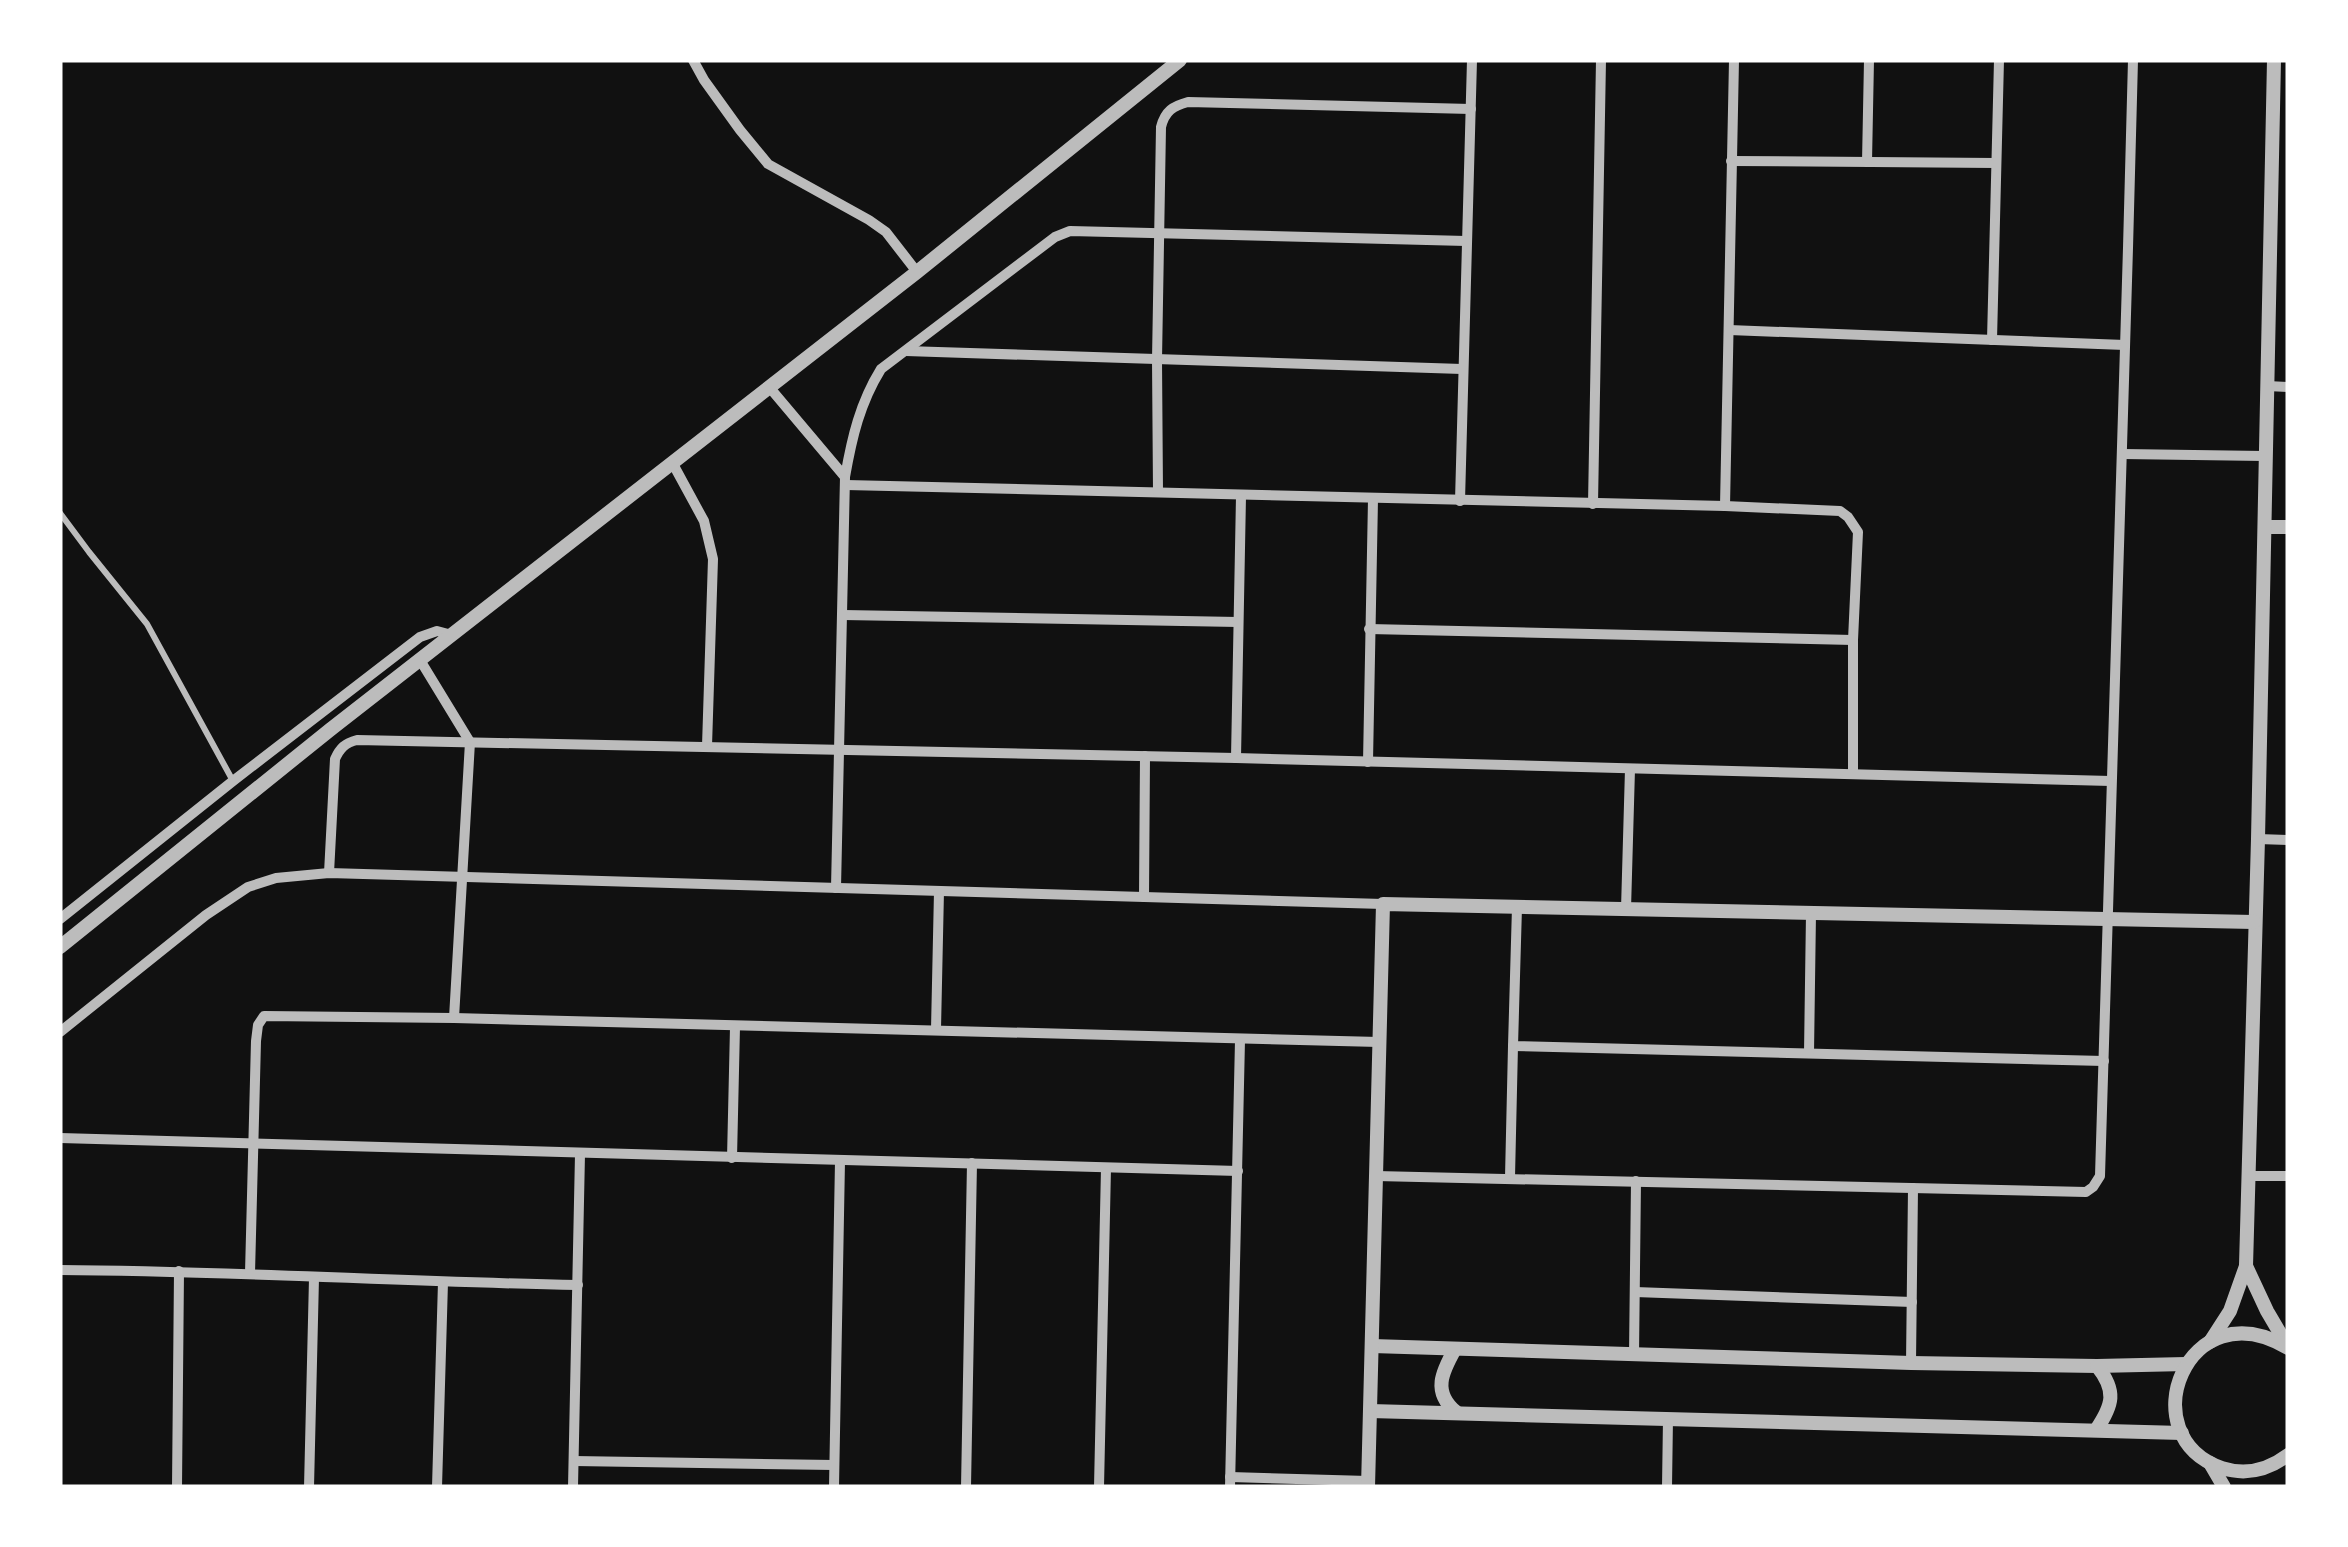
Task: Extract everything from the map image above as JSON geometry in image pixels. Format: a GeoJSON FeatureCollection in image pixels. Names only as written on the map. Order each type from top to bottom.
{"type":"FeatureCollection","features":[{"type":"Feature","properties":{"kind":"street"},"geometry":{"type":"LineString","coordinates":[[693,60],[768,164],[870,220],[886,232],[917,272]]}},
{"type":"Feature","properties":{"kind":"street"},"geometry":{"type":"LineString","coordinates":[[60,947],[1180,60]]}},
{"type":"Feature","properties":{"kind":"street"},"geometry":{"type":"LineString","coordinates":[[1460,501],[1472,60]]}},
{"type":"Feature","properties":{"kind":"street"},"geometry":{"type":"LineString","coordinates":[[1593,504],[1601,60]]}},
{"type":"Feature","properties":{"kind":"street"},"geometry":{"type":"LineString","coordinates":[[1725,506],[1734,60]]}},
{"type":"Feature","properties":{"kind":"street"},"geometry":{"type":"LineString","coordinates":[[1867,162],[1869,60]]}},
{"type":"Feature","properties":{"kind":"street"},"geometry":{"type":"LineString","coordinates":[[1992,340],[1999,60]]}},
{"type":"Feature","properties":{"kind":"street"},"geometry":{"type":"LineString","coordinates":[[1376,1176],[2086,1192],[2093,1187],[2100,1176],[2110,919],[2133,60]]}},
{"type":"Feature","properties":{"kind":"street"},"geometry":{"type":"LineString","coordinates":[[2210,1342],[2230,1310],[2246,1266],[2274,60]]}},
{"type":"Feature","properties":{"kind":"street"},"geometry":{"type":"LineString","coordinates":[[1158,492],[1159,232],[1164,117],[1174,106],[1188,102],[1471,109]]}},
{"type":"Feature","properties":{"kind":"street"},"geometry":{"type":"LineString","coordinates":[[1731,161],[1996,163]]}},
{"type":"Feature","properties":{"kind":"street"},"geometry":{"type":"LineString","coordinates":[[836,888],[846,481],[858,414],[881,369],[1055,237],[1070,231],[1466,241]]}},
{"type":"Feature","properties":{"kind":"street"},"geometry":{"type":"LineString","coordinates":[[1729,330],[2125,345]]}},
{"type":"Feature","properties":{"kind":"street"},"geometry":{"type":"LineString","coordinates":[[904,352],[1462,370]]}},
{"type":"Feature","properties":{"kind":"street"},"geometry":{"type":"LineString","coordinates":[[2267,386],[2288,387]]}},
{"type":"Feature","properties":{"kind":"street"},"geometry":{"type":"LineString","coordinates":[[770,388],[846,481],[1241,496],[1840,511],[1858,532],[1853,774]]}},
{"type":"Feature","properties":{"kind":"street"},"geometry":{"type":"LineString","coordinates":[[2123,454],[2264,456]]}},
{"type":"Feature","properties":{"kind":"street"},"geometry":{"type":"LineString","coordinates":[[673,464],[704,521],[712,558],[707,746]]}},
{"type":"Feature","properties":{"kind":"street"},"geometry":{"type":"LineString","coordinates":[[1236,758],[1241,496]]}},
{"type":"Feature","properties":{"kind":"street"},"geometry":{"type":"LineString","coordinates":[[1368,762],[1373,498]]}},
{"type":"Feature","properties":{"kind":"street"},"geometry":{"type":"LineString","coordinates":[[2264,526],[2288,527]]}},
{"type":"Feature","properties":{"kind":"street"},"geometry":{"type":"LineString","coordinates":[[843,615],[1238,622]]}},
{"type":"Feature","properties":{"kind":"street"},"geometry":{"type":"LineString","coordinates":[[1369,629],[1853,640]]}},
{"type":"Feature","properties":{"kind":"street"},"geometry":{"type":"LineString","coordinates":[[60,919],[420,637],[437,631],[452,635]]}},
{"type":"Feature","properties":{"kind":"street"},"geometry":{"type":"LineString","coordinates":[[420,660],[470,742],[454,1018]]}},
{"type":"Feature","properties":{"kind":"street"},"geometry":{"type":"LineString","coordinates":[[328,873],[336,759],[342,746],[357,740],[2112,781]]}},
{"type":"Feature","properties":{"kind":"street"},"geometry":{"type":"LineString","coordinates":[[1144,897],[1145,756]]}},
{"type":"Feature","properties":{"kind":"street"},"geometry":{"type":"LineString","coordinates":[[1626,909],[1630,769]]}},
{"type":"Feature","properties":{"kind":"street"},"geometry":{"type":"LineString","coordinates":[[2258,839],[2288,840]]}},
{"type":"Feature","properties":{"kind":"street"},"geometry":{"type":"LineString","coordinates":[[60,1032],[248,887],[276,878],[328,873],[1383,904],[2254,922]]}},
{"type":"Feature","properties":{"kind":"street"},"geometry":{"type":"LineString","coordinates":[[936,1029],[938,891]]}},
{"type":"Feature","properties":{"kind":"street"},"geometry":{"type":"LineString","coordinates":[[1240,1040],[1230,1482],[1368,1484],[1383,904]]}},
{"type":"Feature","properties":{"kind":"street"},"geometry":{"type":"LineString","coordinates":[[1510,1177],[1518,907]]}},
{"type":"Feature","properties":{"kind":"street"},"geometry":{"type":"LineString","coordinates":[[1809,1053],[1811,913]]}},
{"type":"Feature","properties":{"kind":"street"},"geometry":{"type":"LineString","coordinates":[[250,1274],[256,1041],[264,1016],[1379,1042]]}},
{"type":"Feature","properties":{"kind":"street"},"geometry":{"type":"LineString","coordinates":[[732,1158],[734,1027]]}},
{"type":"Feature","properties":{"kind":"street"},"geometry":{"type":"LineString","coordinates":[[1513,1046],[2104,1061]]}},
{"type":"Feature","properties":{"kind":"street"},"geometry":{"type":"LineString","coordinates":[[60,1138],[1238,1172]]}},
{"type":"Feature","properties":{"kind":"street"},"geometry":{"type":"LineString","coordinates":[[573,1487],[580,1154]]}},
{"type":"Feature","properties":{"kind":"street"},"geometry":{"type":"LineString","coordinates":[[834,1487],[840,1161]]}},
{"type":"Feature","properties":{"kind":"street"},"geometry":{"type":"LineString","coordinates":[[966,1487],[972,1163]]}},
{"type":"Feature","properties":{"kind":"street"},"geometry":{"type":"LineString","coordinates":[[1099,1487],[1106,1168]]}},
{"type":"Feature","properties":{"kind":"street"},"geometry":{"type":"LineString","coordinates":[[2249,1176],[2288,1176]]}},
{"type":"Feature","properties":{"kind":"street"},"geometry":{"type":"LineString","coordinates":[[1634,1355],[1636,1181]]}},
{"type":"Feature","properties":{"kind":"street"},"geometry":{"type":"LineString","coordinates":[[1911,1363],[1913,1188]]}},
{"type":"Feature","properties":{"kind":"street"},"geometry":{"type":"LineString","coordinates":[[2246,1266],[2288,1348]]}},
{"type":"Feature","properties":{"kind":"street"},"geometry":{"type":"LineString","coordinates":[[60,1270],[578,1285]]}},
{"type":"Feature","properties":{"kind":"street"},"geometry":{"type":"LineString","coordinates":[[177,1487],[179,1271]]}},
{"type":"Feature","properties":{"kind":"street"},"geometry":{"type":"LineString","coordinates":[[310,1487],[314,1278]]}},
{"type":"Feature","properties":{"kind":"street"},"geometry":{"type":"LineString","coordinates":[[437,1487],[444,1282]]}},
{"type":"Feature","properties":{"kind":"street"},"geometry":{"type":"LineString","coordinates":[[1636,1292],[1912,1302]]}},
{"type":"Feature","properties":{"kind":"street"},"geometry":{"type":"LineString","coordinates":[[2288,1348],[2270,1337],[2250,1332],[2229,1334],[2210,1342],[2186,1364],[2175,1399],[2182,1433],[2194,1451],[2209,1463],[2246,1472],[2272,1466],[2288,1455]]}},
{"type":"Feature","properties":{"kind":"street"},"geometry":{"type":"LineString","coordinates":[[1372,1346],[1911,1363],[2186,1364]]}},
{"type":"Feature","properties":{"kind":"street"},"geometry":{"type":"LineString","coordinates":[[1455,1349],[1441,1387],[1446,1404],[1456,1412]]}},
{"type":"Feature","properties":{"kind":"street"},"geometry":{"type":"LineString","coordinates":[[2096,1430],[2107,1413],[2110,1388],[2097,1366]]}},
{"type":"Feature","properties":{"kind":"street"},"geometry":{"type":"LineString","coordinates":[[1370,1411],[2182,1433]]}},
{"type":"Feature","properties":{"kind":"street"},"geometry":{"type":"LineString","coordinates":[[1667,1487],[1668,1418]]}},
{"type":"Feature","properties":{"kind":"street"},"geometry":{"type":"LineString","coordinates":[[574,1461],[834,1465]]}},
{"type":"Feature","properties":{"kind":"street"},"geometry":{"type":"LineString","coordinates":[[2209,1463],[2224,1487]]}},
{"type":"Feature","properties":{"kind":"street"},"geometry":{"type":"LineString","coordinates":[[2258,1487],[2272,1466]]}},
{"type":"Feature","properties":{"kind":"lane"},"geometry":{"type":"LineString","coordinates":[[60,513],[147,624],[233,781]]}}]}
